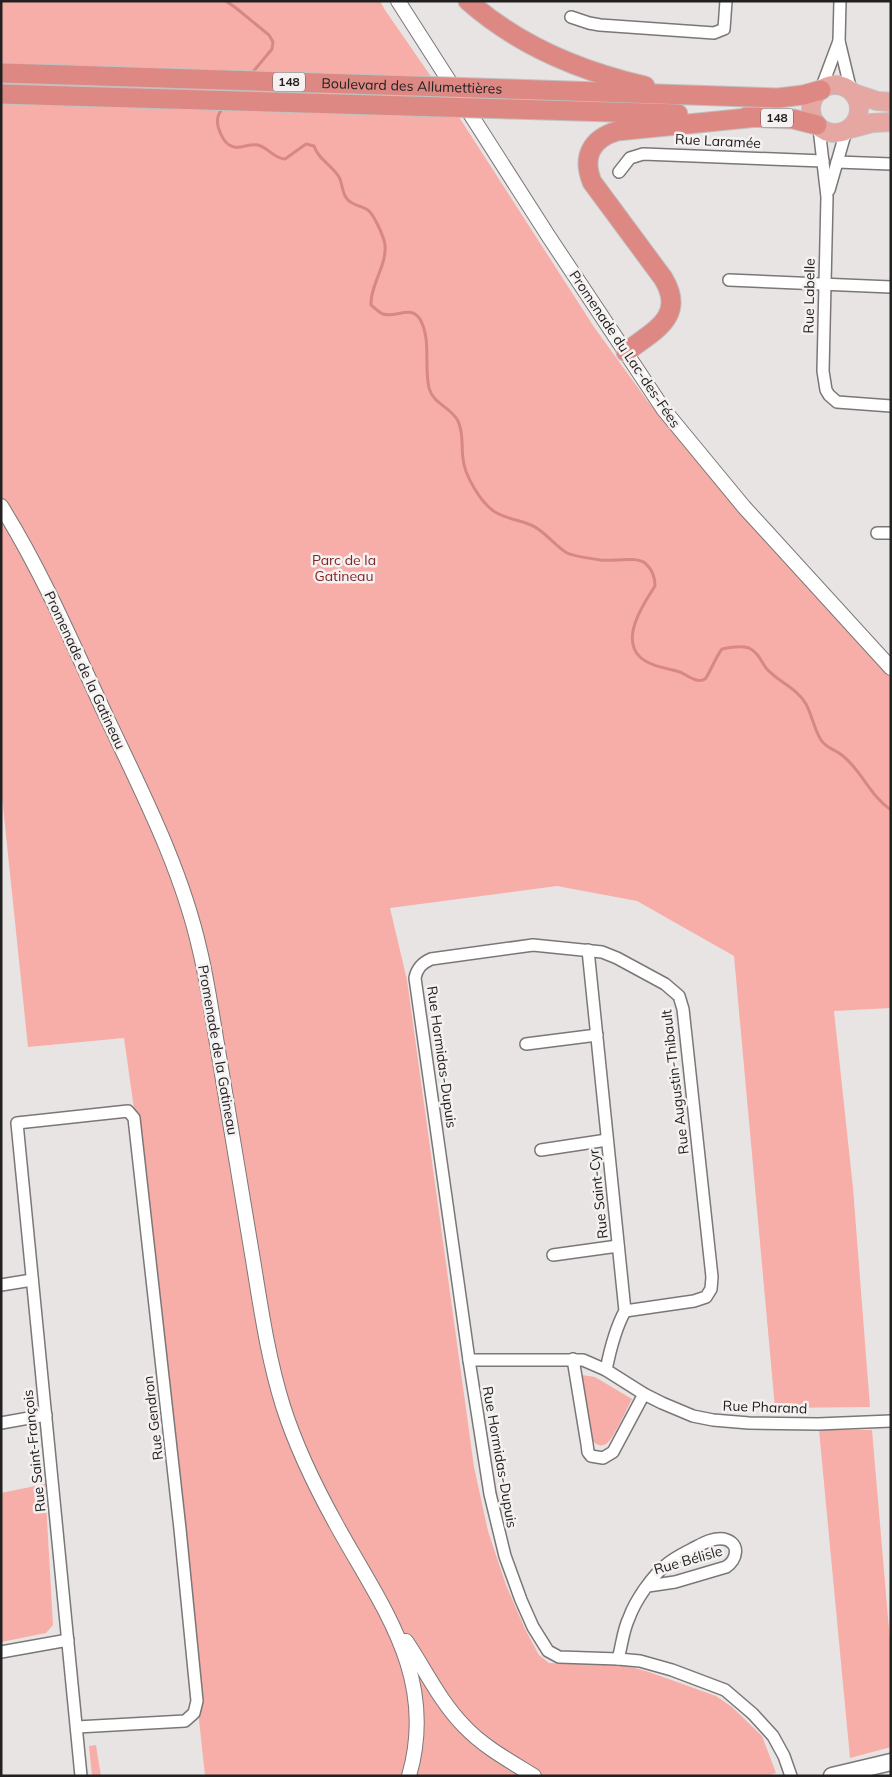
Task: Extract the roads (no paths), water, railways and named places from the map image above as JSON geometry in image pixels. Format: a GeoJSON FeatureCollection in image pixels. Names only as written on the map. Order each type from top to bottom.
{"type":"FeatureCollection","features":[{"type":"Feature","properties":{"kind":"highway"},"geometry":{"type":"LineString","coordinates":[[468,1],[506,31],[541,51],[571,64],[621,80],[713,97]]}},
{"type":"Feature","properties":{"kind":"highway","name":"Boulevard des Allumettières"},"geometry":{"type":"LineString","coordinates":[[1,73],[713,97],[778,98],[802,96],[821,89]]}},
{"type":"Feature","properties":{"kind":"highway","name":"Boulevard des Allumettières"},"geometry":{"type":"LineString","coordinates":[[1,94],[758,118],[794,120],[818,127]]}},
{"type":"Feature","properties":{"kind":"highway"},"geometry":{"type":"LineString","coordinates":[[626,352],[665,320],[671,310],[672,299],[663,278],[592,182],[588,162],[592,148],[596,141],[617,131],[758,118]]}},
{"type":"Feature","properties":{"kind":"main road"},"geometry":{"type":"LineString","coordinates":[[891,102],[877,101],[852,92],[840,85],[821,89],[816,94],[811,107],[813,120],[818,127],[830,133],[841,133],[872,123],[891,122]]}},
{"type":"Feature","properties":{"kind":"main road"},"geometry":{"type":"LineString","coordinates":[[848,130],[855,123],[859,108],[858,100],[852,92]]}},
{"type":"Feature","properties":{"kind":"main road"},"geometry":{"type":"LineString","coordinates":[[832,1776],[891,1762]]}},
{"type":"Feature","properties":{"kind":"street","name":"Promenade du Lac-des-Fées"},"geometry":{"type":"LineString","coordinates":[[398,1],[544,229],[664,410],[744,507],[886,658],[891,668]]}},
{"type":"Feature","properties":{"kind":"street"},"geometry":{"type":"LineString","coordinates":[[571,17],[600,25],[714,33],[724,29],[726,1]]}},
{"type":"Feature","properties":{"kind":"street"},"geometry":{"type":"LineString","coordinates":[[840,1],[839,41],[852,92]]}},
{"type":"Feature","properties":{"kind":"street"},"geometry":{"type":"LineString","coordinates":[[821,89],[839,41]]}},
{"type":"Feature","properties":{"kind":"street","name":"Rue Labelle"},"geometry":{"type":"LineString","coordinates":[[818,127],[827,197],[823,371],[826,390],[829,396],[837,402],[891,406]]}},
{"type":"Feature","properties":{"kind":"street","name":"Rue Labelle"},"geometry":{"type":"LineString","coordinates":[[827,197],[848,130]]}},
{"type":"Feature","properties":{"kind":"street","name":"Rue Laramée"},"geometry":{"type":"LineString","coordinates":[[619,172],[630,158],[643,154],[823,161]]}},
{"type":"Feature","properties":{"kind":"street"},"geometry":{"type":"LineString","coordinates":[[837,162],[891,164]]}},
{"type":"Feature","properties":{"kind":"street"},"geometry":{"type":"LineString","coordinates":[[730,280],[891,287]]}},
{"type":"Feature","properties":{"kind":"street","name":"Promenade de la Gatineau"},"geometry":{"type":"LineString","coordinates":[[1,506],[29,554],[58,611],[158,826],[192,919],[204,969],[267,1343],[283,1405],[298,1446],[313,1481],[385,1609],[446,1704],[460,1722],[476,1737],[530,1774]]}},
{"type":"Feature","properties":{"kind":"street"},"geometry":{"type":"LineString","coordinates":[[877,533],[891,533]]}},
{"type":"Feature","properties":{"kind":"street","name":"Rue Augustin-Thibault"},"geometry":{"type":"LineString","coordinates":[[418,968],[422,963],[431,959],[533,945],[602,952],[617,958],[675,991],[681,1001],[712,1277],[709,1293],[701,1299],[625,1311]]}},
{"type":"Feature","properties":{"kind":"street","name":"Rue Saint-Cyr"},"geometry":{"type":"LineString","coordinates":[[588,950],[625,1311],[619,1321],[606,1370]]}},
{"type":"Feature","properties":{"kind":"street","name":"Rue Hormidas-Dupuis"},"geometry":{"type":"LineString","coordinates":[[418,968],[415,978],[469,1360],[490,1494],[498,1532],[512,1577],[534,1627],[548,1651],[559,1657],[640,1661],[672,1670],[725,1690],[753,1714],[773,1736],[784,1756],[791,1776]]}},
{"type":"Feature","properties":{"kind":"street"},"geometry":{"type":"LineString","coordinates":[[526,1044],[596,1035]]}},
{"type":"Feature","properties":{"kind":"street","name":"Rue Gendron"},"geometry":{"type":"LineString","coordinates":[[17,1123],[128,1111],[134,1118],[180,1529],[197,1701],[194,1713],[185,1721],[77,1727]]}},
{"type":"Feature","properties":{"kind":"street","name":"Rue Saint-François"},"geometry":{"type":"LineString","coordinates":[[17,1123],[81,1776]]}},
{"type":"Feature","properties":{"kind":"street","name":"Rue Saint-Cyr"},"geometry":{"type":"LineString","coordinates":[[541,1150],[607,1140]]}},
{"type":"Feature","properties":{"kind":"street","name":"Rue Saint-Cyr"},"geometry":{"type":"LineString","coordinates":[[553,1255],[618,1246]]}},
{"type":"Feature","properties":{"kind":"street"},"geometry":{"type":"LineString","coordinates":[[1,1285],[32,1280]]}},
{"type":"Feature","properties":{"kind":"street"},"geometry":{"type":"LineString","coordinates":[[573,1359],[586,1444],[591,1456],[604,1458],[612,1452],[644,1394]]}},
{"type":"Feature","properties":{"kind":"street","name":"Rue Pharand"},"geometry":{"type":"LineString","coordinates":[[469,1360],[573,1359],[591,1362],[662,1403],[693,1416],[730,1422],[818,1424],[891,1421]]}},
{"type":"Feature","properties":{"kind":"street"},"geometry":{"type":"LineString","coordinates":[[1,1423],[46,1415]]}},
{"type":"Feature","properties":{"kind":"street","name":"Rue Bélisle"},"geometry":{"type":"LineString","coordinates":[[618,1659],[628,1618],[648,1586],[658,1573],[666,1565],[699,1545],[721,1539],[728,1540],[733,1544],[736,1557],[733,1563],[726,1567],[675,1582],[648,1586]]}},
{"type":"Feature","properties":{"kind":"street","name":"Promenade de la Gatineau"},"geometry":{"type":"LineString","coordinates":[[385,1609],[407,1660],[416,1694],[418,1727],[409,1776]]}},
{"type":"Feature","properties":{"kind":"street"},"geometry":{"type":"LineString","coordinates":[[1,1652],[68,1640]]}},
{"type":"Feature","properties":{"kind":"waterway"},"geometry":{"type":"LineString","coordinates":[[226,1],[269,35],[273,42],[272,49],[252,73]]}},
{"type":"Feature","properties":{"kind":"waterway"},"geometry":{"type":"LineString","coordinates":[[224,107],[219,113],[218,123],[220,134],[230,145],[234,147],[258,145],[277,157],[285,159],[306,144],[314,146],[319,156],[337,174],[346,198],[350,202],[367,209],[371,214],[379,227],[385,245],[384,260],[373,290],[371,305],[380,313],[388,315],[413,313],[421,321],[427,345],[429,388],[434,398],[451,412],[458,421],[461,430],[466,472],[484,502],[495,512],[536,528],[567,553],[600,560],[635,560],[645,563],[653,573],[655,586],[640,611],[633,631],[634,649],[640,657],[654,665],[680,672],[695,680],[702,680],[705,679],[722,649],[739,646],[752,650],[771,673],[802,698],[823,743],[850,762],[877,798],[891,810]]}},
{"type":"Feature","properties":{"kind":"park label","name":"Parc de la Gatineau"},"geometry":{"type":"Point","coordinates":[344,568]}}]}
